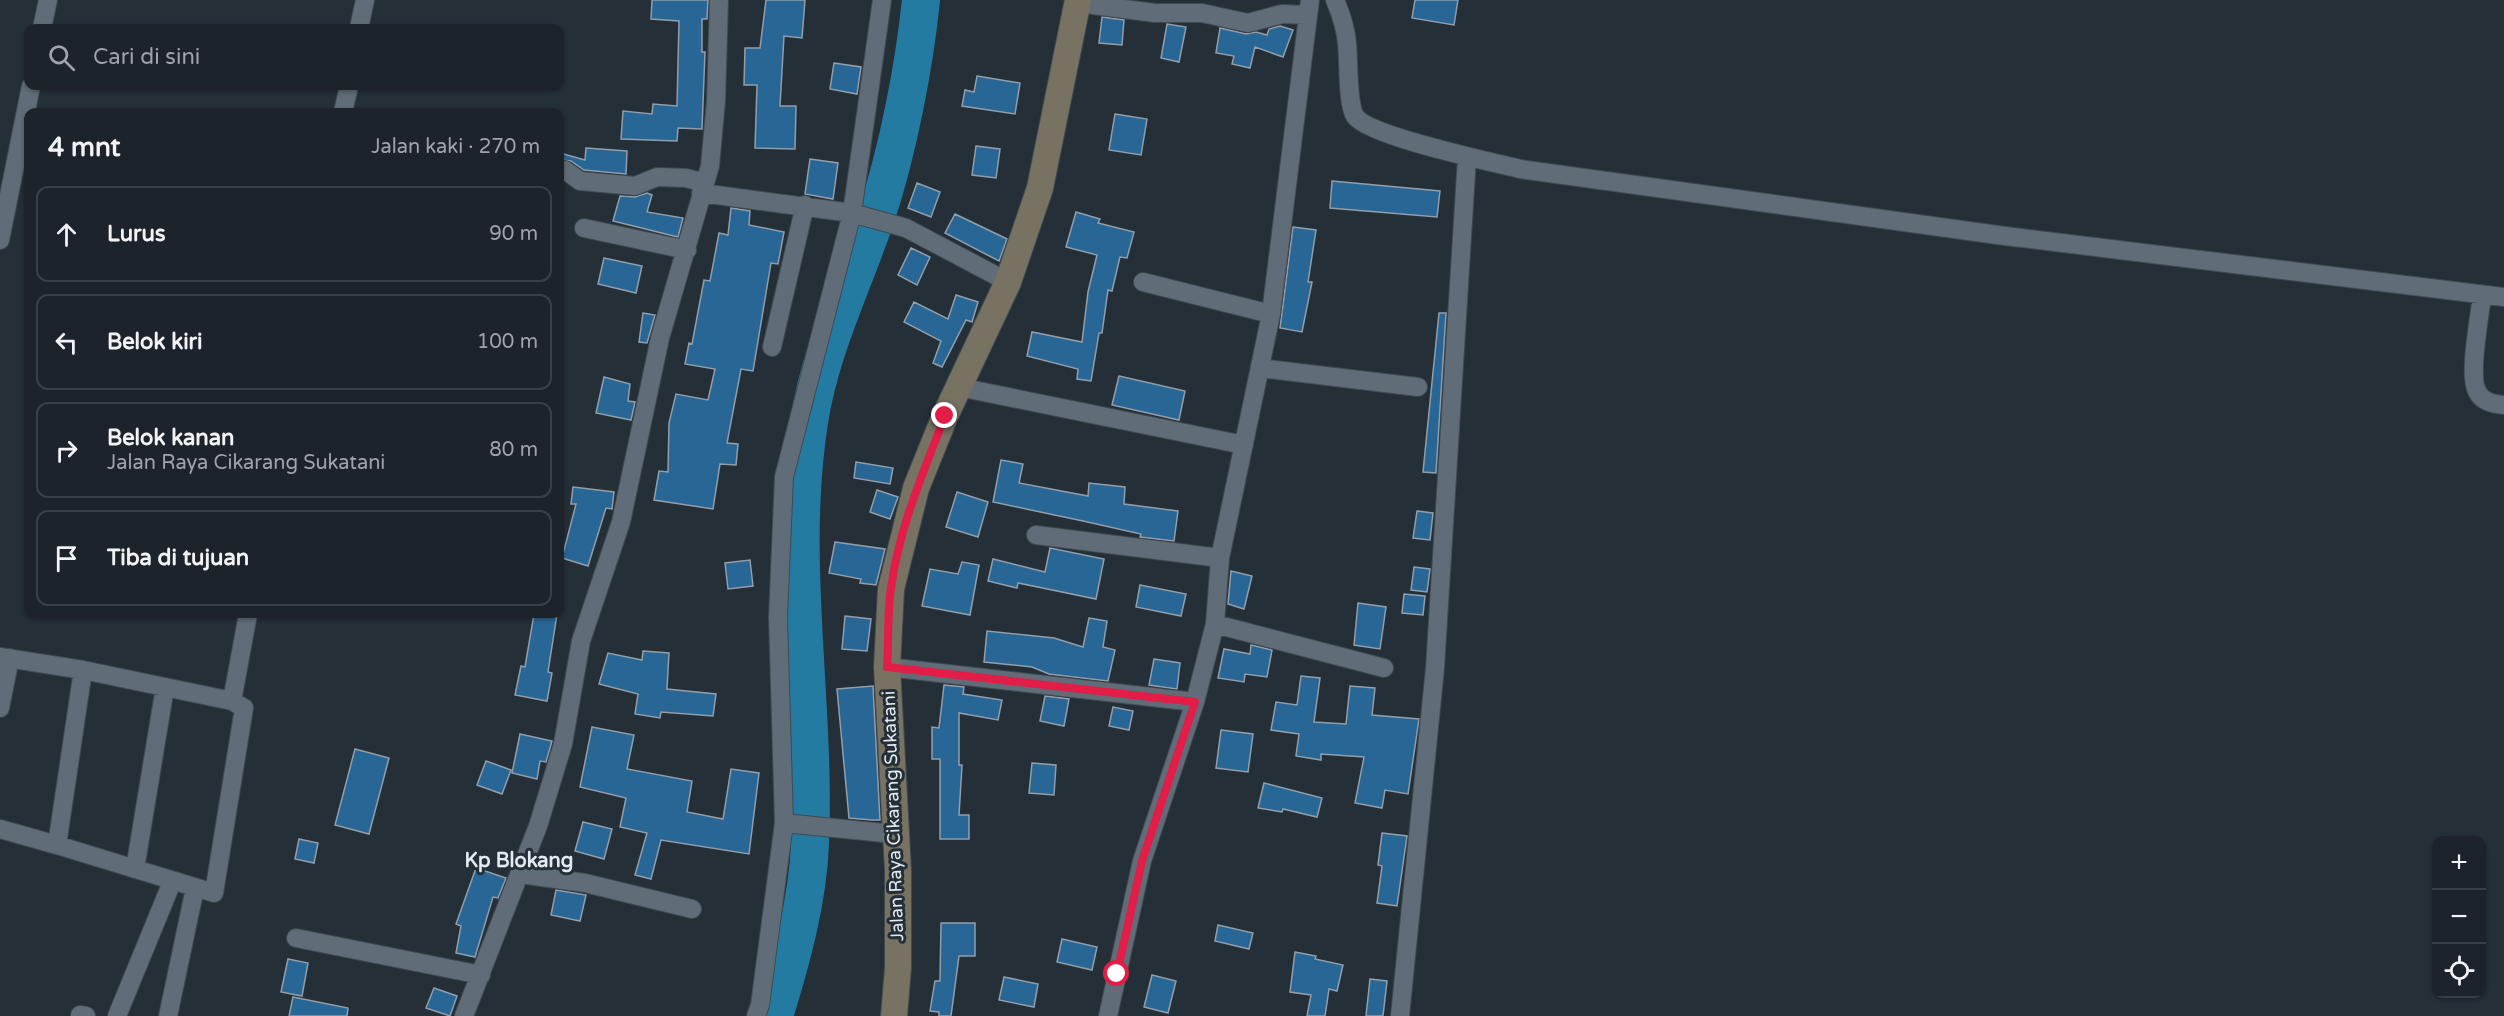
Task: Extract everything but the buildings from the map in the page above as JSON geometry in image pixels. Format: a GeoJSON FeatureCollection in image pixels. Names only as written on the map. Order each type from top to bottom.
{"type":"FeatureCollection","features":[{"type":"Feature","properties":{"kind":"main road","name":"Jalan Raya Cikarang Sukatani"},"geometry":{"type":"LineString","coordinates":[[894,1016],[898,968],[898,870],[894,834],[887,667],[891,589],[916,488],[959,387],[1008,282],[1040,188],[1078,2]]}},
{"type":"Feature","properties":{"kind":"street"},"geometry":{"type":"LineString","coordinates":[[43,24],[48,0]]}},
{"type":"Feature","properties":{"kind":"street"},"geometry":{"type":"LineString","coordinates":[[360,24],[365,0]]}},
{"type":"Feature","properties":{"kind":"street"},"geometry":{"type":"LineString","coordinates":[[464,1016],[538,826],[562,744],[581,640],[621,522],[660,338],[710,166],[716,100],[719,0]]}},
{"type":"Feature","properties":{"kind":"street"},"geometry":{"type":"LineString","coordinates":[[756,1016],[760,1005],[789,824],[778,616],[784,477],[856,214],[882,0]]}},
{"type":"Feature","properties":{"kind":"street"},"geometry":{"type":"LineString","coordinates":[[1335,0],[1345,31],[1350,89],[1355,116],[1371,128],[1472,158],[1520,169],[2005,236],[2504,297]]}},
{"type":"Feature","properties":{"kind":"street"},"geometry":{"type":"LineString","coordinates":[[1078,2],[1155,13],[1202,13],[1248,23],[1264,21],[1309,7],[1271,314],[1220,558],[1215,624],[1195,702],[1142,861],[1108,1016]]}},
{"type":"Feature","properties":{"kind":"street"},"geometry":{"type":"LineString","coordinates":[[27,108],[30,90]]}},
{"type":"Feature","properties":{"kind":"street"},"geometry":{"type":"LineString","coordinates":[[345,108],[348,90]]}},
{"type":"Feature","properties":{"kind":"street"},"geometry":{"type":"LineString","coordinates":[[0,240],[24,121]]}},
{"type":"Feature","properties":{"kind":"street"},"geometry":{"type":"LineString","coordinates":[[1400,1016],[1435,668],[1472,158]]}},
{"type":"Feature","properties":{"kind":"street"},"geometry":{"type":"LineString","coordinates":[[565,170],[580,181],[635,186],[657,177],[686,178],[703,188],[856,214],[906,228],[1008,282]]}},
{"type":"Feature","properties":{"kind":"street"},"geometry":{"type":"LineString","coordinates":[[772,347],[805,205]]}},
{"type":"Feature","properties":{"kind":"street"},"geometry":{"type":"LineString","coordinates":[[584,228],[687,250]]}},
{"type":"Feature","properties":{"kind":"street"},"geometry":{"type":"LineString","coordinates":[[1143,282],[1271,314]]}},
{"type":"Feature","properties":{"kind":"street"},"geometry":{"type":"LineString","coordinates":[[2482,295],[2473,379],[2477,393],[2490,404],[2504,405]]}},
{"type":"Feature","properties":{"kind":"street"},"geometry":{"type":"LineString","coordinates":[[1260,368],[1418,387]]}},
{"type":"Feature","properties":{"kind":"street"},"geometry":{"type":"LineString","coordinates":[[959,387],[1244,445]]}},
{"type":"Feature","properties":{"kind":"street"},"geometry":{"type":"LineString","coordinates":[[1036,535],[1220,558]]}},
{"type":"Feature","properties":{"kind":"street"},"geometry":{"type":"LineString","coordinates":[[232,701],[247,618]]}},
{"type":"Feature","properties":{"kind":"street"},"geometry":{"type":"LineString","coordinates":[[1215,624],[1384,668]]}},
{"type":"Feature","properties":{"kind":"street"},"geometry":{"type":"LineString","coordinates":[[0,708],[5,658],[83,670],[232,701],[244,708],[214,893],[0,829]]}},
{"type":"Feature","properties":{"kind":"street"},"geometry":{"type":"LineString","coordinates":[[887,667],[1195,702]]}},
{"type":"Feature","properties":{"kind":"street"},"geometry":{"type":"LineString","coordinates":[[57,845],[83,670]]}},
{"type":"Feature","properties":{"kind":"street"},"geometry":{"type":"LineString","coordinates":[[135,869],[165,687]]}},
{"type":"Feature","properties":{"kind":"street"},"geometry":{"type":"LineString","coordinates":[[789,824],[894,834]]}},
{"type":"Feature","properties":{"kind":"street"},"geometry":{"type":"LineString","coordinates":[[520,874],[585,883],[692,909]]}},
{"type":"Feature","properties":{"kind":"street"},"geometry":{"type":"LineString","coordinates":[[117,1016],[172,882]]}},
{"type":"Feature","properties":{"kind":"street"},"geometry":{"type":"LineString","coordinates":[[168,1016],[195,888]]}},
{"type":"Feature","properties":{"kind":"street"},"geometry":{"type":"LineString","coordinates":[[296,938],[481,975]]}},
{"type":"Feature","properties":{"kind":"waterway"},"geometry":{"type":"LineString","coordinates":[[774,1016],[802,909],[809,865],[811,790],[801,580],[803,475],[809,422],[829,342],[868,240],[892,163],[910,80],[921,0]]}},
{"type":"Feature","properties":{"kind":"district","name":"Kp Blokang"},"geometry":{"type":"Point","coordinates":[519,861]}},
{"type":"Feature","properties":{"kind":"route"},"geometry":{"type":"LineString","coordinates":[[945,416],[916,488],[904,531],[891,589],[887,667],[1195,702],[1142,861],[1117,974]]}}]}
